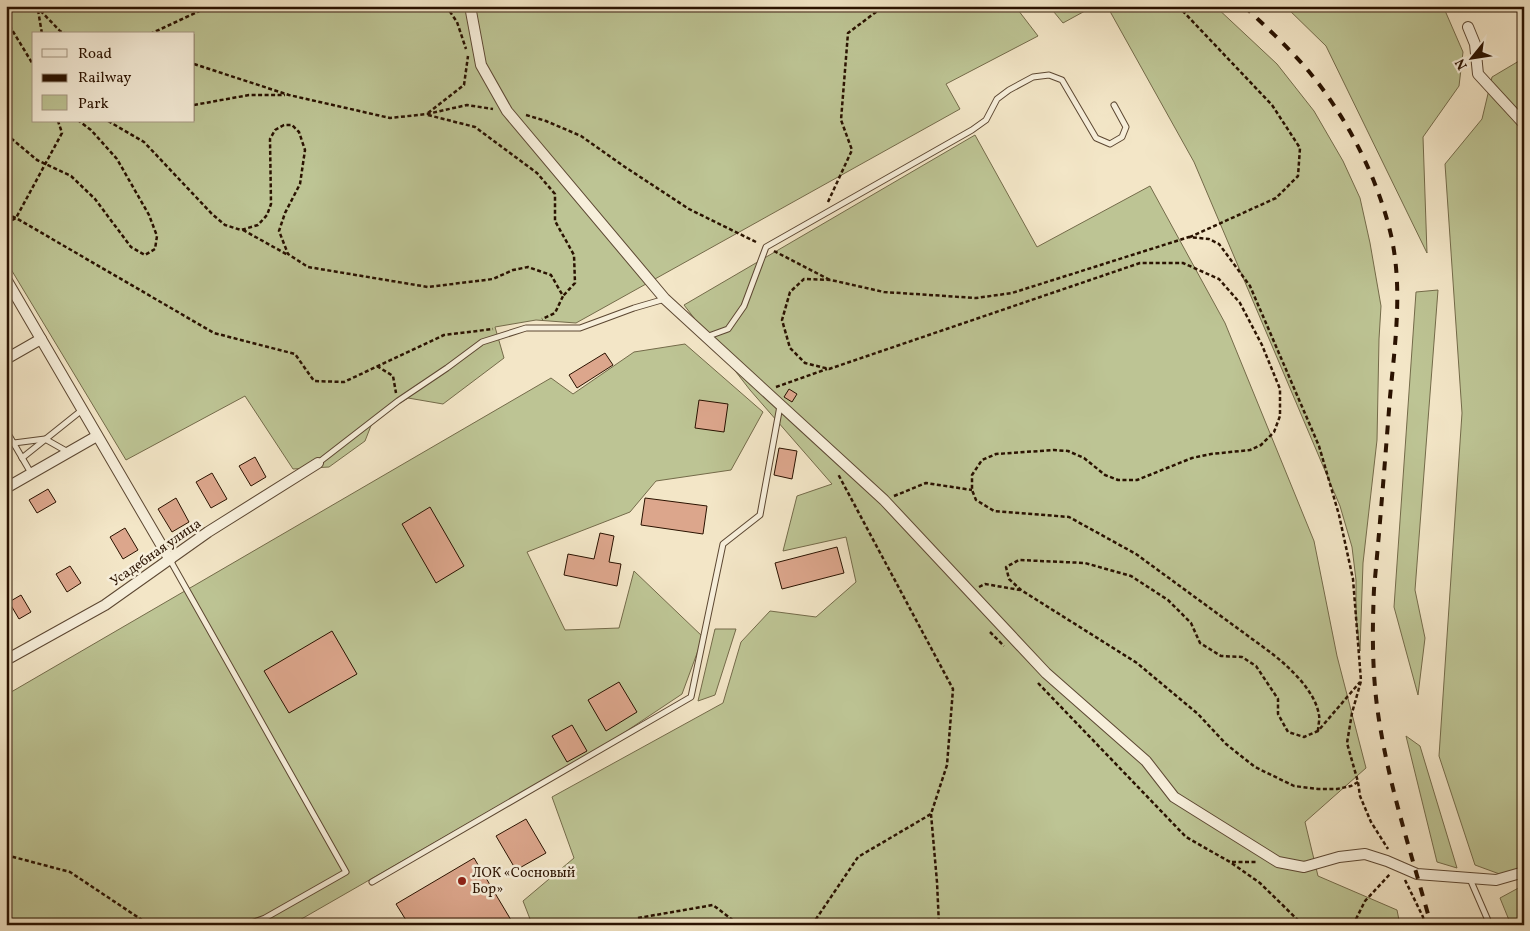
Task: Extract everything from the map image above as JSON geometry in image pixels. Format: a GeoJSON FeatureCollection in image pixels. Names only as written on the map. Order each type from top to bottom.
{"type":"FeatureCollection","features":[{"type":"Feature","properties":{"kind":"street"},"geometry":{"type":"LineString","coordinates":[[470,6],[481,65],[507,111],[665,299],[884,500],[1046,674],[1146,761],[1174,797],[1278,862],[1304,867],[1339,857],[1364,854],[1417,874],[1496,880],[1524,872]]}},
{"type":"Feature","properties":{"kind":"street"},"geometry":{"type":"LineString","coordinates":[[1468,28],[1475,44],[1478,74],[1524,124]]}},
{"type":"Feature","properties":{"kind":"street"},"geometry":{"type":"LineString","coordinates":[[6,279],[170,560]]}},
{"type":"Feature","properties":{"kind":"street"},"geometry":{"type":"LineString","coordinates":[[6,359],[41,339]]}},
{"type":"Feature","properties":{"kind":"street"},"geometry":{"type":"LineString","coordinates":[[6,488],[97,436]]}},
{"type":"Feature","properties":{"kind":"street","name":"Усадебная улица"},"geometry":{"type":"LineString","coordinates":[[6,660],[105,605],[208,532],[318,463]]}},
{"type":"Feature","properties":{"kind":"lane"},"geometry":{"type":"LineString","coordinates":[[706,337],[728,329],[744,306],[766,247],[972,130],[986,120],[997,99],[1009,90],[1033,77],[1048,75],[1062,80],[1096,138],[1110,144],[1122,137],[1126,127],[1114,105]]}},
{"type":"Feature","properties":{"kind":"lane"},"geometry":{"type":"LineString","coordinates":[[318,463],[398,401],[482,342],[526,328],[580,328],[665,299]]}},
{"type":"Feature","properties":{"kind":"lane"},"geometry":{"type":"LineString","coordinates":[[372,882],[691,697],[723,544],[760,515],[780,405]]}},
{"type":"Feature","properties":{"kind":"lane"},"geometry":{"type":"LineString","coordinates":[[22,458],[82,410]]}},
{"type":"Feature","properties":{"kind":"lane"},"geometry":{"type":"LineString","coordinates":[[8,432],[31,474]]}},
{"type":"Feature","properties":{"kind":"lane"},"geometry":{"type":"LineString","coordinates":[[14,444],[45,439],[69,452]]}},
{"type":"Feature","properties":{"kind":"lane"},"geometry":{"type":"LineString","coordinates":[[170,560],[346,872],[265,918],[246,925]]}},
{"type":"Feature","properties":{"kind":"lane"},"geometry":{"type":"LineString","coordinates":[[1470,878],[1490,925]]}},
{"type":"Feature","properties":{"kind":"path"},"geometry":{"type":"LineString","coordinates":[[35,6],[62,32]]}},
{"type":"Feature","properties":{"kind":"path"},"geometry":{"type":"LineString","coordinates":[[154,32],[210,6]]}},
{"type":"Feature","properties":{"kind":"path"},"geometry":{"type":"LineString","coordinates":[[427,114],[464,85],[468,56],[456,22],[446,6]]}},
{"type":"Feature","properties":{"kind":"path"},"geometry":{"type":"LineString","coordinates":[[821,216],[852,150],[841,120],[848,33],[884,6]]}},
{"type":"Feature","properties":{"kind":"path"},"geometry":{"type":"LineString","coordinates":[[829,369],[805,363],[790,348],[782,320],[790,292],[804,279],[831,280],[884,292],[976,298],[1012,292],[1189,237],[1276,198],[1298,176],[1300,148],[1272,106],[1178,6]]}},
{"type":"Feature","properties":{"kind":"path"},"geometry":{"type":"LineString","coordinates":[[38,10],[42,32]]}},
{"type":"Feature","properties":{"kind":"path"},"geometry":{"type":"LineString","coordinates":[[6,20],[32,63]]}},
{"type":"Feature","properties":{"kind":"path"},"geometry":{"type":"LineString","coordinates":[[195,64],[289,96],[390,118],[427,114],[467,105],[507,111],[546,120],[581,136],[690,209],[831,280]]}},
{"type":"Feature","properties":{"kind":"path"},"geometry":{"type":"LineString","coordinates":[[195,104],[249,95],[289,96]]}},
{"type":"Feature","properties":{"kind":"path"},"geometry":{"type":"LineString","coordinates":[[427,114],[475,127],[537,173],[555,194],[555,221],[574,255],[575,283],[562,296],[555,313],[539,320]]}},
{"type":"Feature","properties":{"kind":"path"},"geometry":{"type":"LineString","coordinates":[[6,223],[16,218],[62,133],[58,122]]}},
{"type":"Feature","properties":{"kind":"path"},"geometry":{"type":"LineString","coordinates":[[6,134],[38,160],[71,176],[95,199],[132,247],[145,255],[155,250],[157,236],[149,215],[117,159],[80,122]]}},
{"type":"Feature","properties":{"kind":"path"},"geometry":{"type":"LineString","coordinates":[[110,122],[144,142],[212,214],[225,225],[242,230],[308,266],[428,288],[492,279],[513,270],[528,267],[551,275],[562,296]]}},
{"type":"Feature","properties":{"kind":"path"},"geometry":{"type":"LineString","coordinates":[[242,230],[258,226],[267,215],[271,204],[270,139],[275,130],[284,125],[292,125],[299,132],[305,150],[300,184],[284,213],[280,231],[288,254],[296,260]]}},
{"type":"Feature","properties":{"kind":"path"},"geometry":{"type":"LineString","coordinates":[[6,214],[214,333],[295,354],[314,381],[344,382],[444,335],[493,329]]}},
{"type":"Feature","properties":{"kind":"path"},"geometry":{"type":"LineString","coordinates":[[1189,237],[1209,238],[1219,244],[1250,286],[1319,446],[1339,515],[1353,579],[1361,681],[1352,714],[1347,743],[1358,782],[1351,786],[1337,789],[1294,786],[1255,767],[1226,744],[1198,714],[1137,663],[1008,580],[1006,567],[1019,560],[1085,563],[1131,576],[1168,600],[1191,623],[1200,643],[1221,656],[1242,657],[1256,666],[1278,699],[1278,714],[1288,732],[1304,737],[1318,731],[1361,681]]}},
{"type":"Feature","properties":{"kind":"path"},"geometry":{"type":"LineString","coordinates":[[764,391],[1140,263],[1183,262],[1219,279],[1240,303],[1262,345],[1280,389],[1280,416],[1274,432],[1261,445],[1250,450],[1192,458],[1137,480],[1118,480],[1105,474],[1084,458],[1068,451],[1054,450],[996,454],[982,460],[972,475],[972,490],[976,500],[994,511],[1026,512],[1069,517],[1136,554],[1291,669],[1312,696],[1319,715],[1318,731]]}},
{"type":"Feature","properties":{"kind":"path"},"geometry":{"type":"LineString","coordinates":[[377,366],[393,376],[398,401]]}},
{"type":"Feature","properties":{"kind":"path"},"geometry":{"type":"LineString","coordinates":[[835,469],[953,689],[947,765],[931,814],[939,925]]}},
{"type":"Feature","properties":{"kind":"path"},"geometry":{"type":"LineString","coordinates":[[884,500],[926,483],[972,490]]}},
{"type":"Feature","properties":{"kind":"path"},"geometry":{"type":"LineString","coordinates":[[970,592],[985,584],[1021,590]]}},
{"type":"Feature","properties":{"kind":"path"},"geometry":{"type":"LineString","coordinates":[[988,629],[1008,650]]}},
{"type":"Feature","properties":{"kind":"path"},"geometry":{"type":"LineString","coordinates":[[1035,679],[1186,837],[1230,862],[1260,883],[1303,925]]}},
{"type":"Feature","properties":{"kind":"path"},"geometry":{"type":"LineString","coordinates":[[812,925],[858,856],[931,814]]}},
{"type":"Feature","properties":{"kind":"path"},"geometry":{"type":"LineString","coordinates":[[6,855],[70,872],[142,920],[144,925]]}},
{"type":"Feature","properties":{"kind":"path"},"geometry":{"type":"LineString","coordinates":[[1230,862],[1259,862]]}},
{"type":"Feature","properties":{"kind":"path"},"geometry":{"type":"LineString","coordinates":[[1353,925],[1365,901],[1398,866]]}},
{"type":"Feature","properties":{"kind":"path"},"geometry":{"type":"LineString","coordinates":[[638,918],[713,905],[740,925]]}},
{"type":"Feature","properties":{"kind":"green space"},"geometry":{"type":"Polygon","coordinates":[[[6,6],[54,6],[56,11],[68,6],[1015,6],[1038,36],[946,84],[960,109],[576,323],[536,320],[495,327],[504,358],[443,404],[408,398],[374,418],[365,441],[329,467],[293,469],[245,396],[126,460],[6,261],[6,6]]]}},
{"type":"Feature","properties":{"kind":"green space"},"geometry":{"type":"Polygon","coordinates":[[[1049,6],[1094,6],[1063,23],[1049,6]]]}},
{"type":"Feature","properties":{"kind":"green space"},"geometry":{"type":"Polygon","coordinates":[[[1107,6],[1215,6],[1277,64],[1314,111],[1343,161],[1360,198],[1381,306],[1377,440],[1363,563],[1360,651],[1352,547],[1340,506],[1194,162],[1107,6]]]}},
{"type":"Feature","properties":{"kind":"green space"},"geometry":{"type":"Polygon","coordinates":[[[1285,6],[1443,6],[1463,52],[1459,86],[1423,137],[1427,253],[1326,46],[1285,6]]]}},
{"type":"Feature","properties":{"kind":"green space"},"geometry":{"type":"Polygon","coordinates":[[[1524,58],[1524,865],[1505,876],[1475,865],[1439,756],[1462,413],[1445,164],[1482,119],[1492,77],[1524,58]]]}},
{"type":"Feature","properties":{"kind":"green space"},"geometry":{"type":"Polygon","coordinates":[[[975,135],[1037,247],[1150,186],[1225,323],[1314,541],[1337,656],[1366,768],[1305,822],[1318,876],[1397,910],[1400,925],[526,925],[530,919],[523,901],[574,858],[552,797],[723,703],[741,642],[770,611],[816,617],[856,582],[846,537],[783,551],[797,496],[832,484],[750,390],[684,305],[975,135]]]}},
{"type":"Feature","properties":{"kind":"green space"},"geometry":{"type":"Polygon","coordinates":[[[1438,290],[1415,590],[1425,638],[1418,695],[1394,607],[1416,292],[1438,290]]]}},
{"type":"Feature","properties":{"kind":"green space"},"geometry":{"type":"Polygon","coordinates":[[[685,344],[763,412],[731,470],[656,481],[630,512],[527,552],[565,630],[619,628],[634,571],[703,637],[682,694],[613,740],[291,925],[6,925],[6,695],[551,378],[573,394],[634,352],[685,344]]]}},
{"type":"Feature","properties":{"kind":"green space"},"geometry":{"type":"Polygon","coordinates":[[[715,629],[736,629],[715,695],[698,701],[715,629]]]}},
{"type":"Feature","properties":{"kind":"green space"},"geometry":{"type":"Polygon","coordinates":[[[1406,736],[1420,746],[1457,868],[1437,862],[1406,736]]]}},
{"type":"Feature","properties":{"kind":"green space"},"geometry":{"type":"Polygon","coordinates":[[[1524,885],[1524,925],[1511,925],[1500,898],[1524,885]]]}},
{"type":"Feature","properties":{"kind":"building"},"geometry":{"type":"Polygon","coordinates":[[[605,353],[613,365],[577,388],[569,375],[605,353]]]}},
{"type":"Feature","properties":{"kind":"building"},"geometry":{"type":"Polygon","coordinates":[[[789,389],[797,394],[792,402],[784,397],[789,389]]]}},
{"type":"Feature","properties":{"kind":"building"},"geometry":{"type":"Polygon","coordinates":[[[699,400],[728,404],[724,432],[695,428],[699,400]]]}},
{"type":"Feature","properties":{"kind":"building"},"geometry":{"type":"Polygon","coordinates":[[[779,448],[797,451],[792,479],[774,475],[779,448]]]}},
{"type":"Feature","properties":{"kind":"building"},"geometry":{"type":"Polygon","coordinates":[[[255,457],[266,477],[251,486],[239,466],[255,457]]]}},
{"type":"Feature","properties":{"kind":"building"},"geometry":{"type":"Polygon","coordinates":[[[212,473],[227,499],[211,508],[196,482],[212,473]]]}},
{"type":"Feature","properties":{"kind":"building"},"geometry":{"type":"Polygon","coordinates":[[[48,489],[56,502],[37,513],[29,500],[48,489]]]}},
{"type":"Feature","properties":{"kind":"building"},"geometry":{"type":"Polygon","coordinates":[[[176,498],[189,522],[172,532],[158,509],[176,498]]]}},
{"type":"Feature","properties":{"kind":"building"},"geometry":{"type":"Polygon","coordinates":[[[645,498],[707,506],[703,534],[641,525],[645,498]]]}},
{"type":"Feature","properties":{"kind":"building"},"geometry":{"type":"Polygon","coordinates":[[[430,507],[464,566],[436,583],[402,524],[430,507]]]}},
{"type":"Feature","properties":{"kind":"building"},"geometry":{"type":"Polygon","coordinates":[[[125,528],[138,550],[123,559],[110,537],[125,528]]]}},
{"type":"Feature","properties":{"kind":"building"},"geometry":{"type":"Polygon","coordinates":[[[600,533],[614,536],[609,562],[621,564],[617,586],[564,575],[568,554],[594,559],[600,533]]]}},
{"type":"Feature","properties":{"kind":"building"},"geometry":{"type":"Polygon","coordinates":[[[837,547],[844,573],[782,589],[775,563],[837,547]]]}},
{"type":"Feature","properties":{"kind":"building"},"geometry":{"type":"Polygon","coordinates":[[[70,566],[81,583],[67,592],[56,574],[70,566]]]}},
{"type":"Feature","properties":{"kind":"building"},"geometry":{"type":"Polygon","coordinates":[[[21,595],[31,612],[19,619],[9,602],[21,595]]]}},
{"type":"Feature","properties":{"kind":"building"},"geometry":{"type":"Polygon","coordinates":[[[332,631],[357,674],[289,713],[264,671],[332,631]]]}},
{"type":"Feature","properties":{"kind":"building"},"geometry":{"type":"Polygon","coordinates":[[[619,682],[637,712],[606,731],[588,700],[619,682]]]}},
{"type":"Feature","properties":{"kind":"building"},"geometry":{"type":"Polygon","coordinates":[[[572,725],[587,751],[567,762],[552,736],[572,725]]]}},
{"type":"Feature","properties":{"kind":"building"},"geometry":{"type":"Polygon","coordinates":[[[526,819],[546,853],[516,870],[496,836],[526,819]]]}},
{"type":"Feature","properties":{"kind":"building","name":"ЛОК «Сосновый Бор»"},"geometry":{"type":"Polygon","coordinates":[[[474,858],[514,925],[409,925],[396,904],[474,858]]]}},
{"type":"Feature","properties":{"kind":"railway"},"geometry":{"type":"LineString","coordinates":[[1244,6],[1299,60],[1334,105],[1358,146],[1368,168],[1385,212],[1391,235],[1397,275],[1397,316],[1374,589],[1374,675],[1377,709],[1390,776],[1431,925]]}},
{"type":"Feature","properties":{"kind":"place","name":"ЛОК «Сосновый Бор»"},"geometry":{"type":"Point","coordinates":[462,881]}}]}
